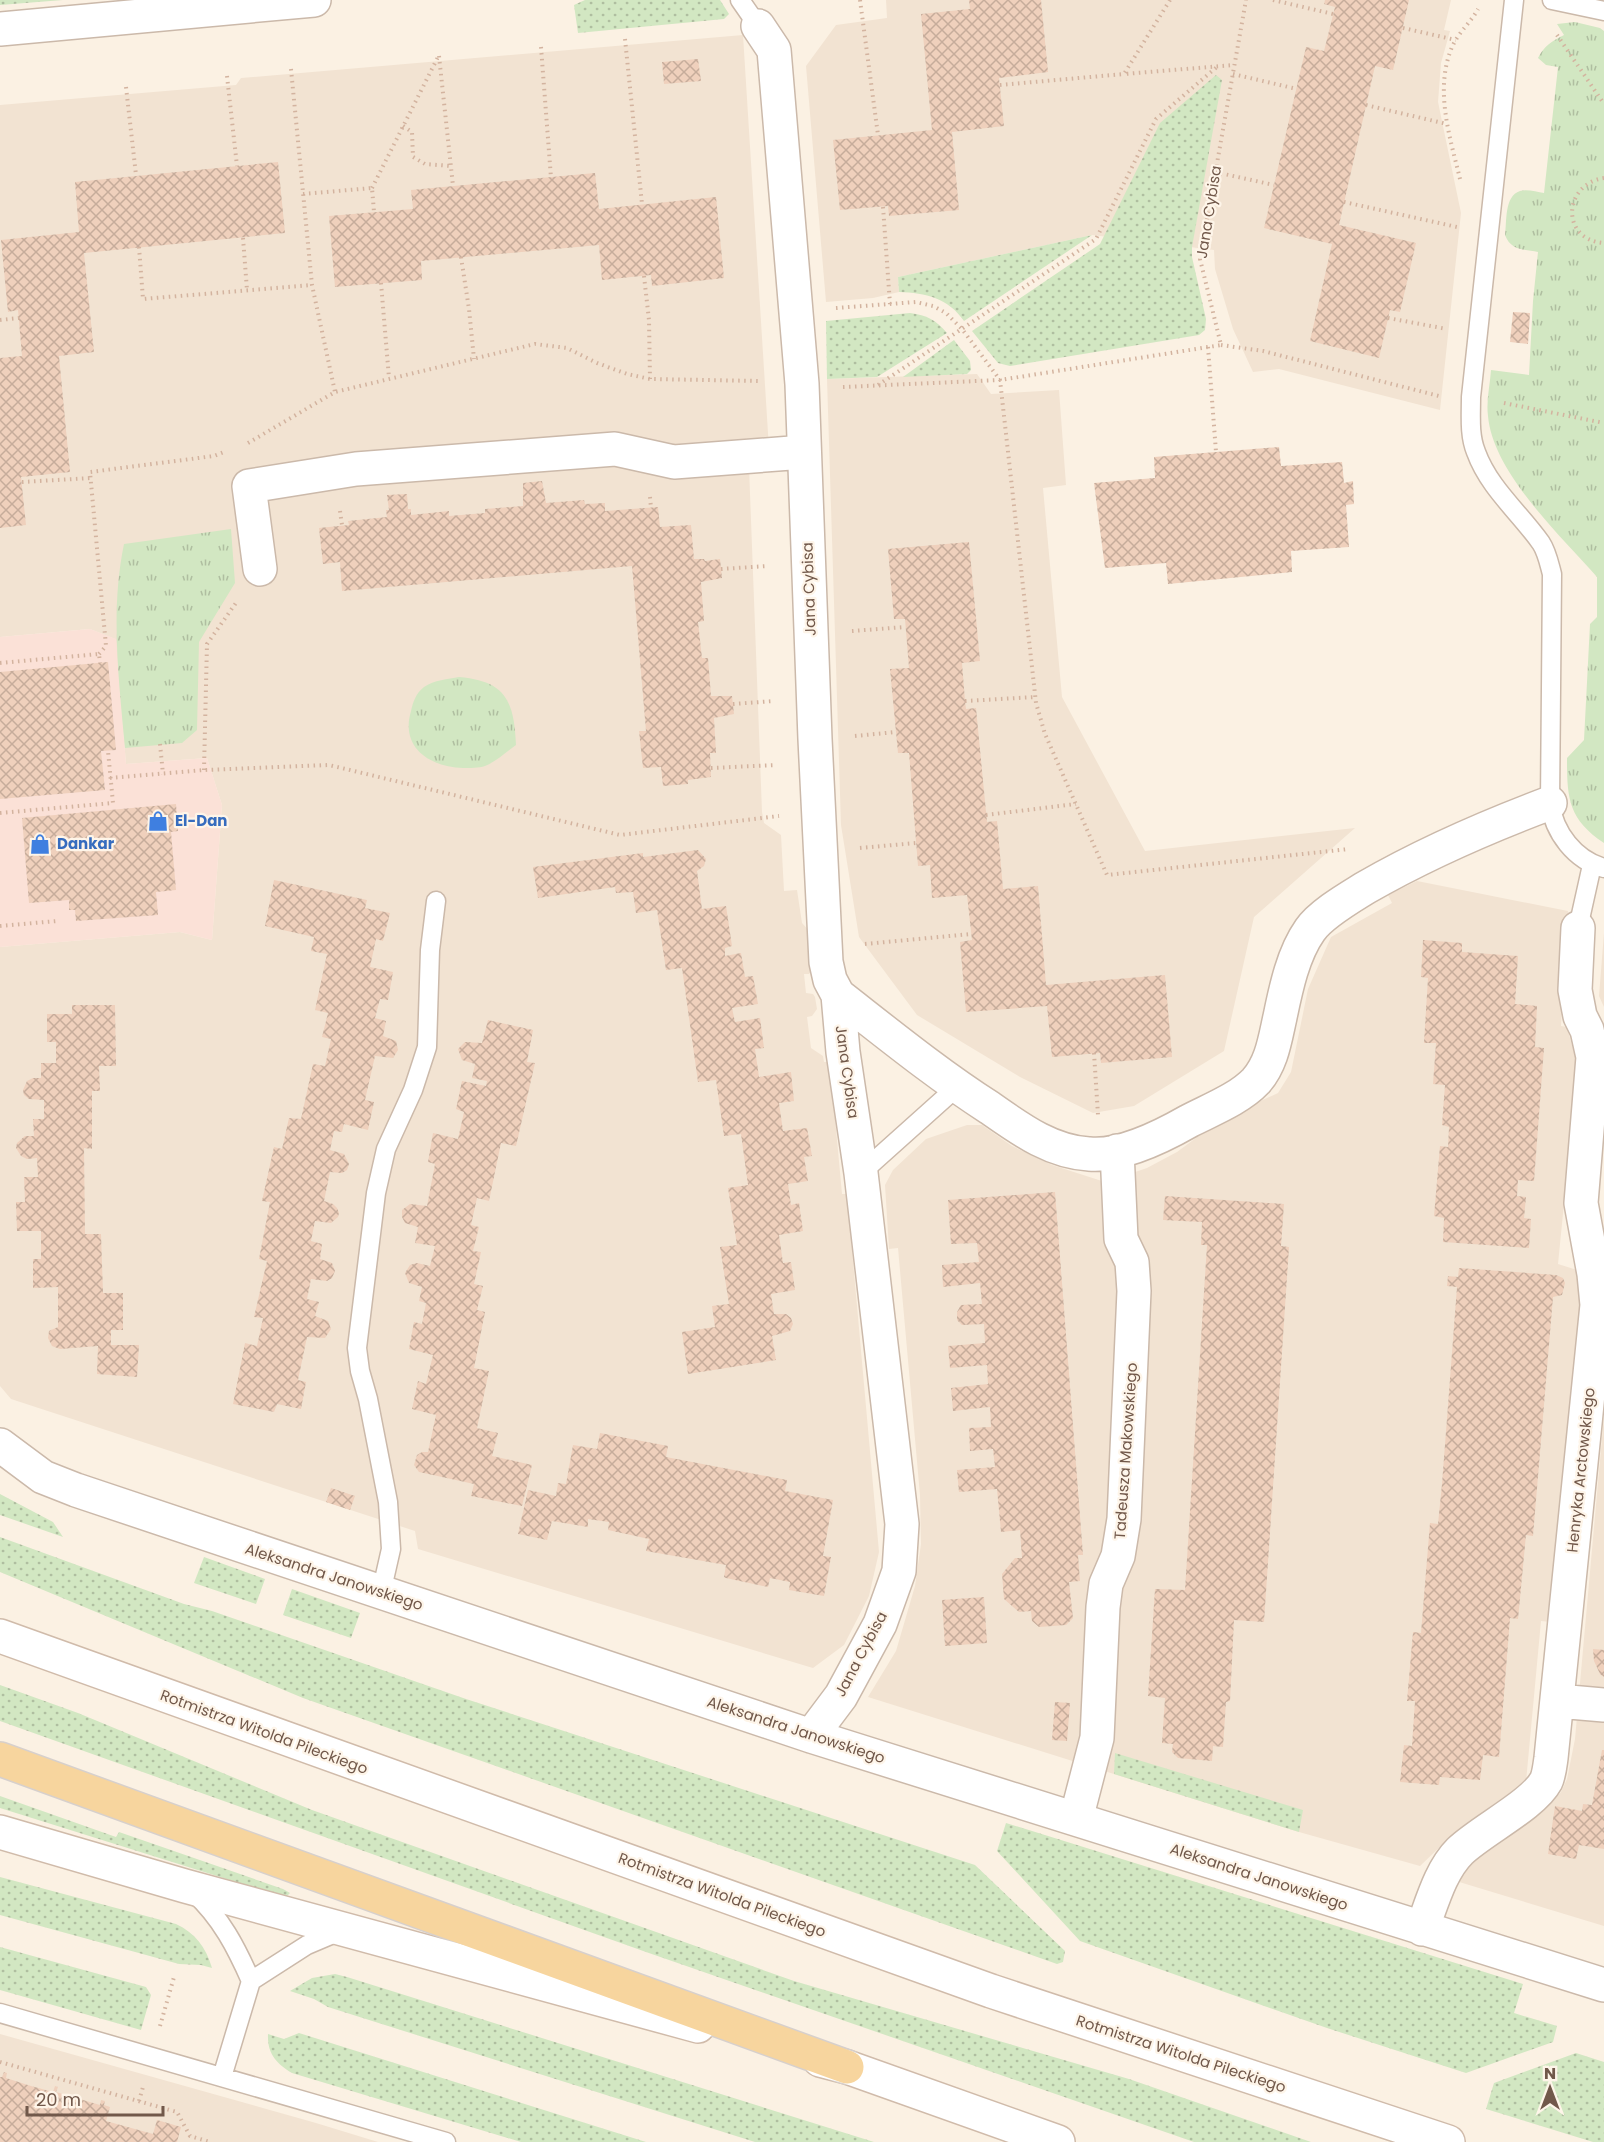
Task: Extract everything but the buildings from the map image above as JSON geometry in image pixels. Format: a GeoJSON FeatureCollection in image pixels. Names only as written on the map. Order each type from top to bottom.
{"type":"FeatureCollection","features":[{"type":"Feature","properties":{"kind":"main road"},"geometry":{"type":"LineString","coordinates":[[0,1759],[848,2067]]}},
{"type":"Feature","properties":{"kind":"street"},"geometry":{"type":"LineString","coordinates":[[0,29],[314,0]]}},
{"type":"Feature","properties":{"kind":"street","name":"Jana Cybisa"},"geometry":{"type":"LineString","coordinates":[[749,13],[774,50],[796,311],[817,386],[804,452],[825,948],[830,980],[838,995],[843,1052],[861,1173],[902,1524],[899,1571],[880,1624],[841,1696],[811,1736]]}},
{"type":"Feature","properties":{"kind":"street"},"geometry":{"type":"LineString","coordinates":[[260,568],[249,486],[356,469],[615,449],[674,462],[804,452]]}},
{"type":"Feature","properties":{"kind":"street"},"geometry":{"type":"LineString","coordinates":[[838,995],[957,1087],[1036,1139],[1067,1151],[1091,1155],[1146,1143],[1238,1094],[1256,1081],[1270,1057],[1296,957],[1311,928],[1341,903],[1451,843],[1550,803]]}},
{"type":"Feature","properties":{"kind":"street","name":"Henryka Arctowskiego"},"geometry":{"type":"LineString","coordinates":[[1422,1929],[1449,1864],[1460,1851],[1536,1794],[1547,1780],[1558,1701],[1597,1305],[1594,1274],[1581,1203],[1593,1057],[1587,1030],[1580,1016],[1575,990],[1578,928]]}},
{"type":"Feature","properties":{"kind":"street","name":"Tadeusza Makowskiego"},"geometry":{"type":"LineString","coordinates":[[1076,1819],[1097,1738],[1104,1596],[1106,1584],[1118,1556],[1124,1519],[1134,1283],[1132,1262],[1121,1239],[1109,1152]]}},
{"type":"Feature","properties":{"kind":"street","name":"Aleksandra Janowskiego"},"geometry":{"type":"LineString","coordinates":[[0,1445],[43,1477],[65,1486],[381,1593],[811,1736],[1604,1985]]}},
{"type":"Feature","properties":{"kind":"street","name":"Rotmistrza Witolda Pileckiego"},"geometry":{"type":"LineString","coordinates":[[0,1636],[990,1991],[1448,2142]]}},
{"type":"Feature","properties":{"kind":"street"},"geometry":{"type":"LineString","coordinates":[[1558,1701],[1604,1705]]}},
{"type":"Feature","properties":{"kind":"street"},"geometry":{"type":"LineString","coordinates":[[0,1832],[344,1930],[848,2067],[1058,2142]]}},
{"type":"Feature","properties":{"kind":"lane"},"geometry":{"type":"LineString","coordinates":[[1514,0],[1471,397],[1471,438],[1476,453],[1490,478],[1542,544],[1552,574],[1550,803],[1552,819],[1572,850],[1598,866],[1578,928]]}},
{"type":"Feature","properties":{"kind":"lane"},"geometry":{"type":"LineString","coordinates":[[1552,0],[1604,11]]}},
{"type":"Feature","properties":{"kind":"lane"},"geometry":{"type":"LineString","coordinates":[[381,1593],[391,1549],[388,1502],[357,1348],[376,1193],[383,1160],[413,1090],[427,1047],[430,950],[436,901]]}},
{"type":"Feature","properties":{"kind":"lane"},"geometry":{"type":"LineString","coordinates":[[861,1173],[957,1087]]}},
{"type":"Feature","properties":{"kind":"lane"},"geometry":{"type":"LineString","coordinates":[[186,1886],[208,1906],[223,1926],[251,1981]]}},
{"type":"Feature","properties":{"kind":"lane"},"geometry":{"type":"LineString","coordinates":[[222,2076],[251,1981],[307,1945],[344,1930]]}},
{"type":"Feature","properties":{"kind":"lane"},"geometry":{"type":"LineString","coordinates":[[0,2013],[446,2142]]}},
{"type":"Feature","properties":{"kind":"path"},"geometry":{"type":"LineString","coordinates":[[860,0],[878,135]]}},
{"type":"Feature","properties":{"kind":"path"},"geometry":{"type":"LineString","coordinates":[[1124,74],[1170,0]]}},
{"type":"Feature","properties":{"kind":"path","name":"Jana Cybisa"},"geometry":{"type":"LineString","coordinates":[[1221,345],[1200,259],[1246,0]]}},
{"type":"Feature","properties":{"kind":"path"},"geometry":{"type":"LineString","coordinates":[[1273,0],[1333,14]]}},
{"type":"Feature","properties":{"kind":"path"},"geometry":{"type":"LineString","coordinates":[[1403,28],[1456,40]]}},
{"type":"Feature","properties":{"kind":"path"},"geometry":{"type":"LineString","coordinates":[[1556,34],[1604,104]]}},
{"type":"Feature","properties":{"kind":"path"},"geometry":{"type":"LineString","coordinates":[[625,39],[642,204]]}},
{"type":"Feature","properties":{"kind":"path"},"geometry":{"type":"LineString","coordinates":[[541,47],[551,178]]}},
{"type":"Feature","properties":{"kind":"path"},"geometry":{"type":"LineString","coordinates":[[374,212],[372,188],[439,55],[453,186]]}},
{"type":"Feature","properties":{"kind":"path"},"geometry":{"type":"LineString","coordinates":[[1000,85],[1234,65]]}},
{"type":"Feature","properties":{"kind":"path"},"geometry":{"type":"LineString","coordinates":[[877,385],[1096,239],[1156,119],[1218,66]]}},
{"type":"Feature","properties":{"kind":"path"},"geometry":{"type":"LineString","coordinates":[[291,69],[312,285],[334,392]]}},
{"type":"Feature","properties":{"kind":"path"},"geometry":{"type":"LineString","coordinates":[[1233,74],[1297,89]]}},
{"type":"Feature","properties":{"kind":"path"},"geometry":{"type":"LineString","coordinates":[[227,76],[237,166]]}},
{"type":"Feature","properties":{"kind":"path"},"geometry":{"type":"LineString","coordinates":[[126,87],[136,176]]}},
{"type":"Feature","properties":{"kind":"path"},"geometry":{"type":"LineString","coordinates":[[1366,105],[1447,124]]}},
{"type":"Feature","properties":{"kind":"path"},"geometry":{"type":"LineString","coordinates":[[403,126],[412,132],[413,157],[425,164],[451,166]]}},
{"type":"Feature","properties":{"kind":"path"},"geometry":{"type":"LineString","coordinates":[[1215,172],[1274,185]]}},
{"type":"Feature","properties":{"kind":"path"},"geometry":{"type":"LineString","coordinates":[[1604,178],[1591,182],[1579,191],[1573,204],[1572,218],[1577,231],[1586,240],[1604,243]]}},
{"type":"Feature","properties":{"kind":"path"},"geometry":{"type":"LineString","coordinates":[[303,194],[372,188]]}},
{"type":"Feature","properties":{"kind":"path"},"geometry":{"type":"LineString","coordinates":[[1344,202],[1465,229]]}},
{"type":"Feature","properties":{"kind":"path"},"geometry":{"type":"LineString","coordinates":[[883,207],[890,304]]}},
{"type":"Feature","properties":{"kind":"path"},"geometry":{"type":"LineString","coordinates":[[243,238],[246,290]]}},
{"type":"Feature","properties":{"kind":"path"},"geometry":{"type":"LineString","coordinates":[[139,247],[143,299],[312,285]]}},
{"type":"Feature","properties":{"kind":"path"},"geometry":{"type":"LineString","coordinates":[[461,257],[474,359]]}},
{"type":"Feature","properties":{"kind":"path"},"geometry":{"type":"LineString","coordinates":[[644,276],[649,320],[650,379]]}},
{"type":"Feature","properties":{"kind":"path"},"geometry":{"type":"LineString","coordinates":[[381,283],[389,378]]}},
{"type":"Feature","properties":{"kind":"path"},"geometry":{"type":"LineString","coordinates":[[796,311],[916,302],[933,306],[946,313],[962,329],[1000,380],[1035,697],[1045,734],[1107,874],[1360,848]]}},
{"type":"Feature","properties":{"kind":"path"},"geometry":{"type":"LineString","coordinates":[[0,320],[19,318]]}},
{"type":"Feature","properties":{"kind":"path"},"geometry":{"type":"LineString","coordinates":[[1388,318],[1455,331]]}},
{"type":"Feature","properties":{"kind":"path"},"geometry":{"type":"LineString","coordinates":[[244,445],[334,392],[535,344],[567,348],[597,363],[627,374],[650,379],[768,381]]}},
{"type":"Feature","properties":{"kind":"path"},"geometry":{"type":"LineString","coordinates":[[817,386],[1000,380],[1221,345],[1263,351],[1432,395],[1448,397]]}},
{"type":"Feature","properties":{"kind":"path"},"geometry":{"type":"LineString","coordinates":[[1208,347],[1216,452]]}},
{"type":"Feature","properties":{"kind":"path"},"geometry":{"type":"LineString","coordinates":[[1500,402],[1604,423]]}},
{"type":"Feature","properties":{"kind":"path"},"geometry":{"type":"LineString","coordinates":[[0,663],[99,654],[106,646],[90,472],[214,456],[234,449]]}},
{"type":"Feature","properties":{"kind":"path"},"geometry":{"type":"LineString","coordinates":[[22,482],[91,478]]}},
{"type":"Feature","properties":{"kind":"path"},"geometry":{"type":"LineString","coordinates":[[721,568],[774,565]]}},
{"type":"Feature","properties":{"kind":"path"},"geometry":{"type":"LineString","coordinates":[[204,770],[207,644],[260,568]]}},
{"type":"Feature","properties":{"kind":"path"},"geometry":{"type":"LineString","coordinates":[[811,634],[905,627]]}},
{"type":"Feature","properties":{"kind":"path"},"geometry":{"type":"LineString","coordinates":[[99,654],[100,663]]}},
{"type":"Feature","properties":{"kind":"path"},"geometry":{"type":"LineString","coordinates":[[965,701],[1035,697]]}},
{"type":"Feature","properties":{"kind":"path"},"geometry":{"type":"LineString","coordinates":[[733,704],[781,700]]}},
{"type":"Feature","properties":{"kind":"path"},"geometry":{"type":"LineString","coordinates":[[160,744],[163,774]]}},
{"type":"Feature","properties":{"kind":"path"},"geometry":{"type":"LineString","coordinates":[[0,813],[113,803],[108,751]]}},
{"type":"Feature","properties":{"kind":"path"},"geometry":{"type":"LineString","coordinates":[[111,778],[204,770],[329,765],[620,835],[818,812]]}},
{"type":"Feature","properties":{"kind":"path"},"geometry":{"type":"LineString","coordinates":[[711,768],[786,765]]}},
{"type":"Feature","properties":{"kind":"path"},"geometry":{"type":"LineString","coordinates":[[986,815],[1076,804]]}},
{"type":"Feature","properties":{"kind":"path"},"geometry":{"type":"LineString","coordinates":[[820,851],[916,843]]}},
{"type":"Feature","properties":{"kind":"path"},"geometry":{"type":"LineString","coordinates":[[0,926],[57,921]]}},
{"type":"Feature","properties":{"kind":"path"},"geometry":{"type":"LineString","coordinates":[[825,948],[971,934]]}},
{"type":"Feature","properties":{"kind":"path"},"geometry":{"type":"LineString","coordinates":[[1094,1053],[1109,1152]]}},
{"type":"Feature","properties":{"kind":"path"},"geometry":{"type":"LineString","coordinates":[[159,2028],[174,1977]]}},
{"type":"Feature","properties":{"kind":"path"},"geometry":{"type":"LineString","coordinates":[[0,2062],[177,2112],[190,2136],[210,2142]]}},
{"type":"Feature","properties":{"kind":"shaded area"},"geometry":{"type":"Polygon","coordinates":[[[886,0],[1451,0],[1444,30],[1450,31],[1441,63],[1438,102],[1461,213],[1440,410],[1279,369],[1253,372],[1233,329],[1215,269],[1214,250],[1092,235],[898,277],[899,292],[873,298],[826,302],[806,66],[836,25],[887,18],[886,0]]]}},
{"type":"Feature","properties":{"kind":"shaded area"},"geometry":{"type":"Polygon","coordinates":[[[743,35],[770,465],[749,467],[762,812],[764,823],[781,835],[784,891],[797,890],[802,923],[811,933],[814,968],[809,974],[804,974],[806,993],[813,994],[817,1009],[812,1016],[807,1017],[811,1048],[823,1056],[824,1062],[827,1062],[842,1194],[847,1194],[879,1552],[869,1596],[844,1645],[813,1668],[418,1549],[415,1531],[11,1399],[0,1386],[0,947],[180,932],[212,940],[222,805],[207,758],[126,764],[115,639],[90,629],[0,637],[0,105],[236,85],[241,78],[743,35]]]}},
{"type":"Feature","properties":{"kind":"shaded area"},"geometry":{"type":"Polygon","coordinates":[[[977,374],[991,394],[1059,390],[1066,485],[1043,488],[1062,697],[1145,851],[1355,828],[1254,917],[1224,1051],[1134,1106],[1093,1113],[1020,1077],[917,1015],[859,937],[841,825],[827,379],[977,374]]]}},
{"type":"Feature","properties":{"kind":"shaded area"},"geometry":{"type":"Polygon","coordinates":[[[90,629],[116,639],[126,764],[207,758],[222,805],[212,940],[180,932],[0,947],[0,637],[90,629]]]}},
{"type":"Feature","properties":{"kind":"shaded area"},"geometry":{"type":"Polygon","coordinates":[[[1417,881],[1568,911],[1561,1026],[1567,1027],[1576,1060],[1575,1093],[1558,1264],[1577,1270],[1583,1278],[1551,1622],[1541,1621],[1526,1782],[1444,1843],[1420,1866],[1299,1832],[868,1697],[896,1651],[915,1586],[921,1544],[920,1495],[898,1248],[889,1249],[885,1185],[893,1170],[926,1139],[967,1125],[982,1125],[1012,1146],[1052,1165],[1105,1182],[1147,1168],[1177,1152],[1223,1118],[1278,1093],[1291,1072],[1308,989],[1331,937],[1392,903],[1388,895],[1417,881]]]}},
{"type":"Feature","properties":{"kind":"shaded area"},"geometry":{"type":"Polygon","coordinates":[[[1604,933],[1604,1007],[1599,996],[1604,933]]]}},
{"type":"Feature","properties":{"kind":"shaded area"},"geometry":{"type":"Polygon","coordinates":[[[1604,1416],[1604,1926],[1456,1881],[1469,1862],[1553,1801],[1561,1792],[1567,1779],[1575,1739],[1604,1416]]]}},
{"type":"Feature","properties":{"kind":"shaded area"},"geometry":{"type":"Polygon","coordinates":[[[0,2034],[316,2123],[378,2142],[0,2142],[0,2034]]]}},
{"type":"Feature","properties":{"kind":"green space"},"geometry":{"type":"Polygon","coordinates":[[[0,0],[63,0],[0,5],[0,0]]]}},
{"type":"Feature","properties":{"kind":"green space"},"geometry":{"type":"Polygon","coordinates":[[[585,0],[720,0],[729,14],[724,19],[578,33],[574,5],[585,0]]]}},
{"type":"Feature","properties":{"kind":"green space"},"geometry":{"type":"Polygon","coordinates":[[[1575,22],[1604,31],[1604,843],[1592,834],[1576,816],[1569,796],[1567,772],[1567,758],[1584,740],[1590,624],[1597,617],[1597,577],[1548,523],[1515,481],[1493,438],[1488,416],[1491,370],[1529,375],[1538,252],[1514,247],[1508,240],[1505,235],[1507,210],[1511,198],[1520,191],[1544,193],[1558,67],[1546,65],[1538,58],[1549,44],[1564,35],[1557,24],[1575,22]]]}},
{"type":"Feature","properties":{"kind":"green space"},"geometry":{"type":"Polygon","coordinates":[[[1216,75],[1222,80],[1192,247],[1192,257],[1206,319],[1205,330],[1199,335],[1010,366],[998,363],[972,331],[1100,244],[1160,123],[1216,75]]]}},
{"type":"Feature","properties":{"kind":"green space"},"geometry":{"type":"Polygon","coordinates":[[[1092,235],[964,321],[951,307],[936,298],[899,292],[898,277],[1092,235]]]}},
{"type":"Feature","properties":{"kind":"green space"},"geometry":{"type":"Polygon","coordinates":[[[910,313],[931,319],[947,333],[877,377],[827,379],[826,321],[910,313]]]}},
{"type":"Feature","properties":{"kind":"green space"},"geometry":{"type":"Polygon","coordinates":[[[954,340],[970,361],[971,370],[967,374],[903,377],[954,340]]]}},
{"type":"Feature","properties":{"kind":"green space"},"geometry":{"type":"Polygon","coordinates":[[[231,529],[235,583],[199,642],[197,730],[182,743],[125,748],[117,646],[117,595],[124,544],[231,529]]]}},
{"type":"Feature","properties":{"kind":"green space"},"geometry":{"type":"Polygon","coordinates":[[[459,677],[475,679],[497,689],[504,696],[513,716],[516,745],[497,759],[477,768],[439,764],[421,753],[414,745],[410,735],[411,711],[419,692],[432,683],[459,677]]]}},
{"type":"Feature","properties":{"kind":"green space"},"geometry":{"type":"Polygon","coordinates":[[[0,1494],[53,1522],[63,1537],[0,1515],[0,1494]]]}},
{"type":"Feature","properties":{"kind":"green space"},"geometry":{"type":"Polygon","coordinates":[[[0,1537],[184,1604],[212,1611],[466,1699],[975,1865],[1065,1951],[1063,1962],[1057,1964],[303,1698],[0,1572],[0,1537]]]}},
{"type":"Feature","properties":{"kind":"green space"},"geometry":{"type":"Polygon","coordinates":[[[204,1557],[265,1579],[256,1604],[194,1583],[204,1557]]]}},
{"type":"Feature","properties":{"kind":"green space"},"geometry":{"type":"Polygon","coordinates":[[[292,1589],[360,1613],[351,1638],[283,1615],[292,1589]]]}},
{"type":"Feature","properties":{"kind":"green space"},"geometry":{"type":"Polygon","coordinates":[[[0,1685],[78,1713],[312,1810],[794,1981],[1129,2079],[1311,2142],[1194,2142],[646,1952],[0,1721],[0,1685]]]}},
{"type":"Feature","properties":{"kind":"green space"},"geometry":{"type":"Polygon","coordinates":[[[1115,1753],[1303,1810],[1299,1832],[1114,1774],[1115,1753]]]}},
{"type":"Feature","properties":{"kind":"green space"},"geometry":{"type":"Polygon","coordinates":[[[0,1796],[116,1837],[119,1832],[290,1893],[286,1897],[281,1896],[0,1808],[0,1796]]]}},
{"type":"Feature","properties":{"kind":"green space"},"geometry":{"type":"Polygon","coordinates":[[[1006,1823],[1523,1984],[1514,2013],[1557,2026],[1553,2042],[1466,2073],[1327,2028],[1080,1941],[997,1851],[1006,1823]]]}},
{"type":"Feature","properties":{"kind":"green space"},"geometry":{"type":"Polygon","coordinates":[[[0,1877],[176,1924],[199,1942],[212,1968],[179,1964],[0,1915],[0,1877]]]}},
{"type":"Feature","properties":{"kind":"green space"},"geometry":{"type":"Polygon","coordinates":[[[0,1947],[146,1987],[151,1995],[141,2030],[0,1990],[0,1947]]]}},
{"type":"Feature","properties":{"kind":"green space"},"geometry":{"type":"Polygon","coordinates":[[[335,1974],[874,2142],[755,2142],[328,2007],[314,1999],[290,1991],[312,1978],[335,1974]]]}},
{"type":"Feature","properties":{"kind":"green space"},"geometry":{"type":"Polygon","coordinates":[[[299,2033],[646,2142],[521,2142],[292,2073],[274,2058],[269,2047],[268,2034],[284,2039],[299,2033]]]}},
{"type":"Feature","properties":{"kind":"green space"},"geometry":{"type":"Polygon","coordinates":[[[1576,2053],[1604,2062],[1604,2142],[1593,2142],[1486,2109],[1494,2083],[1576,2053]]]}},
{"type":"Feature","properties":{"kind":"place","name":"El-Dan"},"geometry":{"type":"Point","coordinates":[158,821]}},
{"type":"Feature","properties":{"kind":"place","name":"Dankar"},"geometry":{"type":"Point","coordinates":[40,844]}}]}
